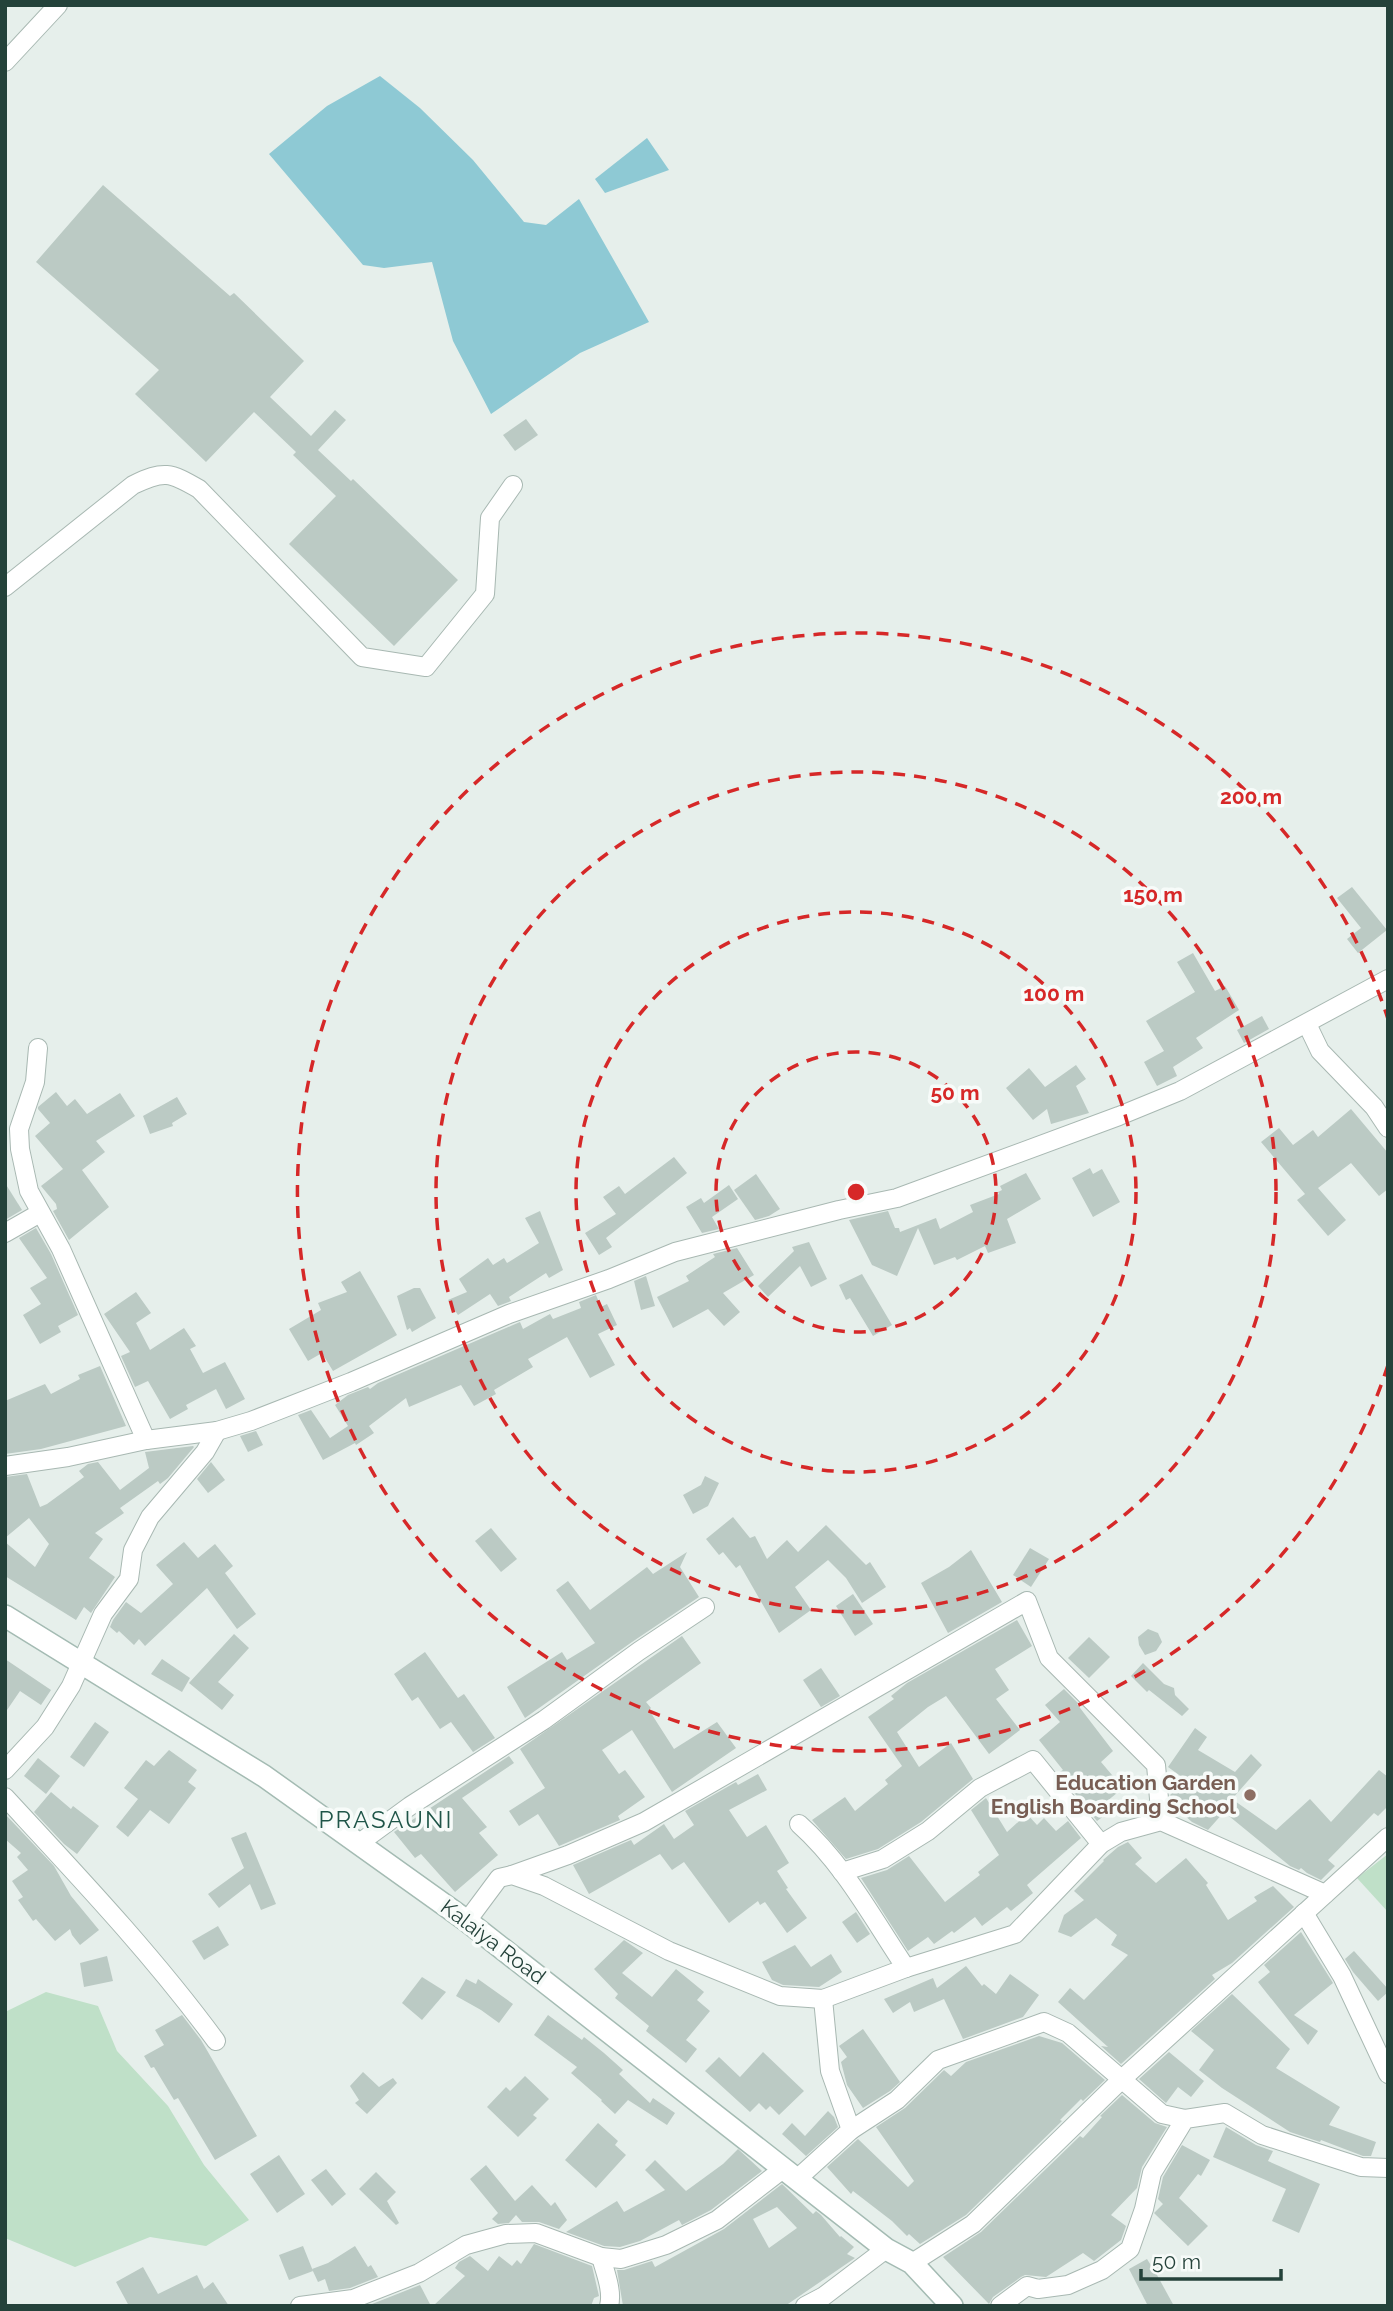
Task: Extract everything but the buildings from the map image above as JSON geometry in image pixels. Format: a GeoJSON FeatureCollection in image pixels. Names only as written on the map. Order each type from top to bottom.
{"type":"FeatureCollection","features":[{"type":"Feature","properties":{"kind":"main road","name":"Kalaiya Road"},"geometry":{"type":"LineString","coordinates":[[5,1616],[264,1776],[467,1921],[886,2249],[912,2263],[952,2306]]}},
{"type":"Feature","properties":{"kind":"street"},"geometry":{"type":"LineString","coordinates":[[5,62],[58,5]]}},
{"type":"Feature","properties":{"kind":"street"},"geometry":{"type":"LineString","coordinates":[[5,587],[133,485],[154,474],[176,476],[198,489],[362,657],[426,667],[485,594],[490,518],[513,485]]}},
{"type":"Feature","properties":{"kind":"street"},"geometry":{"type":"LineString","coordinates":[[5,1466],[68,1457],[146,1440],[217,1432],[351,1382],[509,1314],[609,1279],[675,1252],[897,1198],[1180,1091],[1388,979]]}},
{"type":"Feature","properties":{"kind":"street"},"geometry":{"type":"LineString","coordinates":[[1307,1024],[1320,1051],[1374,1107],[1388,1129]]}},
{"type":"Feature","properties":{"kind":"street"},"geometry":{"type":"LineString","coordinates":[[38,1048],[35,1082],[19,1129],[20,1149],[29,1191],[61,1249],[146,1440]]}},
{"type":"Feature","properties":{"kind":"street"},"geometry":{"type":"LineString","coordinates":[[5,1233],[40,1213]]}},
{"type":"Feature","properties":{"kind":"street"},"geometry":{"type":"LineString","coordinates":[[5,1770],[45,1727],[71,1686],[103,1614],[129,1579],[134,1550],[150,1517],[205,1452],[217,1432]]}},
{"type":"Feature","properties":{"kind":"street"},"geometry":{"type":"LineString","coordinates":[[467,1921],[499,1878],[568,1855],[644,1822],[1027,1601],[1049,1658],[1156,1765],[1161,1821]]}},
{"type":"Feature","properties":{"kind":"street"},"geometry":{"type":"LineString","coordinates":[[358,1844],[410,1806],[544,1720],[705,1607]]}},
{"type":"Feature","properties":{"kind":"street"},"geometry":{"type":"LineString","coordinates":[[842,1872],[883,1859],[929,1831],[980,1788],[1033,1760],[1101,1844]]}},
{"type":"Feature","properties":{"kind":"street"},"geometry":{"type":"LineString","coordinates":[[5,1797],[174,1984],[216,2040]]}},
{"type":"Feature","properties":{"kind":"street"},"geometry":{"type":"LineString","coordinates":[[512,1875],[544,1886],[669,1951],[780,1996],[823,1999],[906,1968],[1015,1934],[1101,1844],[1121,1832],[1161,1821],[1325,1894]]}},
{"type":"Feature","properties":{"kind":"street"},"geometry":{"type":"LineString","coordinates":[[799,1824],[820,1842],[906,1968]]}},
{"type":"Feature","properties":{"kind":"street"},"geometry":{"type":"LineString","coordinates":[[912,2263],[973,2224],[1122,2079],[1388,1837]]}},
{"type":"Feature","properties":{"kind":"street"},"geometry":{"type":"LineString","coordinates":[[1304,1913],[1342,1976],[1388,2074]]}},
{"type":"Feature","properties":{"kind":"street"},"geometry":{"type":"LineString","coordinates":[[823,1999],[830,2071],[851,2130]]}},
{"type":"Feature","properties":{"kind":"street"},"geometry":{"type":"LineString","coordinates":[[300,2306],[353,2300],[419,2273],[466,2245],[506,2234],[536,2233],[601,2258],[621,2259],[666,2245],[717,2220],[790,2174],[897,2100],[938,2060],[1044,2022],[1068,2033],[1162,2114],[1185,2119],[1225,2113],[1262,2135],[1361,2167],[1388,2168]]}},
{"type":"Feature","properties":{"kind":"street"},"geometry":{"type":"LineString","coordinates":[[1000,2306],[1027,2286],[1038,2289],[1068,2285],[1102,2270],[1130,2249],[1144,2209],[1152,2173],[1185,2119]]}},
{"type":"Feature","properties":{"kind":"street"},"geometry":{"type":"LineString","coordinates":[[805,2306],[824,2296],[886,2249]]}},
{"type":"Feature","properties":{"kind":"street"},"geometry":{"type":"LineString","coordinates":[[601,2258],[608,2284],[609,2306]]}},
{"type":"Feature","properties":{"kind":"green space"},"geometry":{"type":"Polygon","coordinates":[[[1388,1854],[1388,1912],[1357,1878],[1388,1854]]]}},
{"type":"Feature","properties":{"kind":"green space"},"geometry":{"type":"Polygon","coordinates":[[[46,1992],[98,2006],[117,2051],[168,2106],[204,2165],[249,2220],[206,2246],[150,2237],[75,2267],[5,2238],[5,2012],[46,1992]]]}},
{"type":"Feature","properties":{"kind":"water"},"geometry":{"type":"Polygon","coordinates":[[[380,76],[420,108],[473,160],[524,222],[546,225],[579,199],[649,322],[580,353],[491,414],[453,341],[432,262],[384,268],[363,265],[269,154],[327,106],[380,76]]]}},
{"type":"Feature","properties":{"kind":"water"},"geometry":{"type":"Polygon","coordinates":[[[647,138],[669,170],[605,193],[595,179],[647,138]]]}},
{"type":"Feature","properties":{"kind":"place","name":"Education Garden English Boarding School"},"geometry":{"type":"Point","coordinates":[1250,1795]}},
{"type":"Feature","properties":{"kind":"district","name":"PRASAUNI"},"geometry":{"type":"Point","coordinates":[386,1820]}}]}
